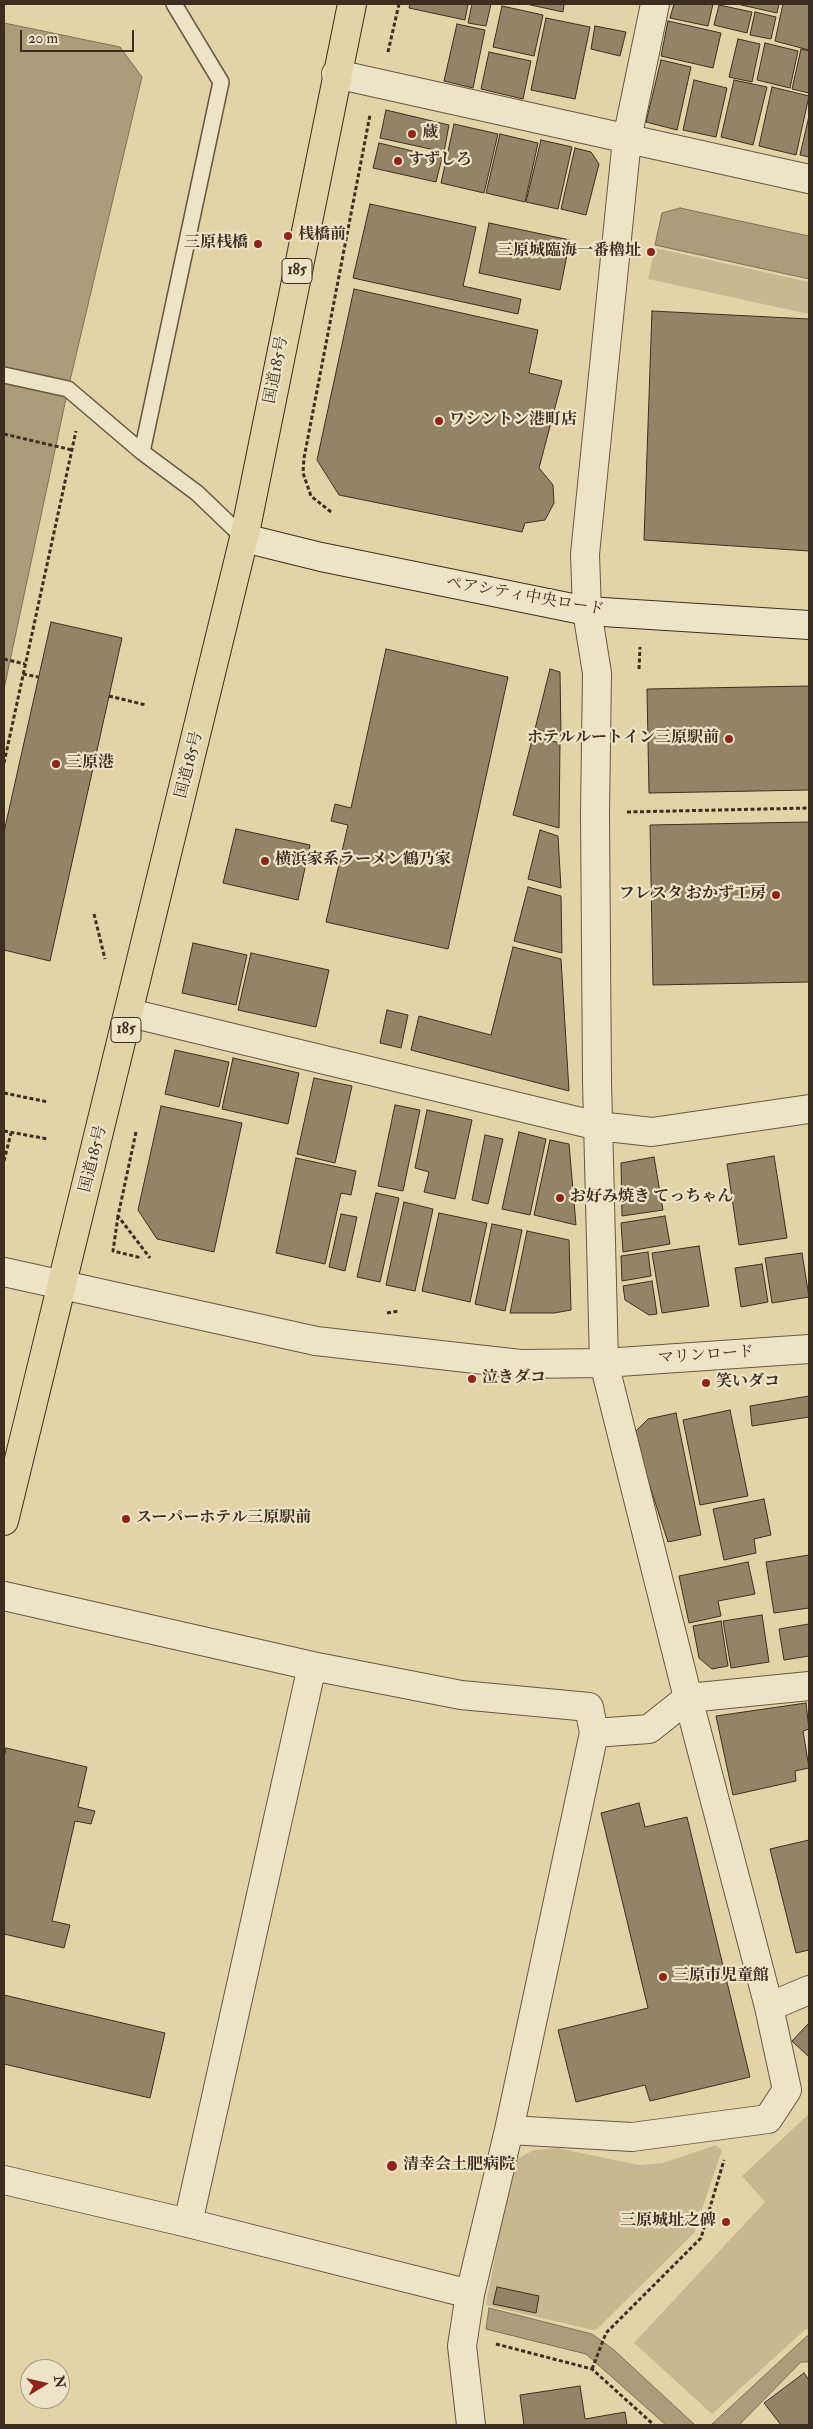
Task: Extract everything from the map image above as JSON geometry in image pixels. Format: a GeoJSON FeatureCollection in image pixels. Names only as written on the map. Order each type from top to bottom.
{"type":"FeatureCollection","features":[{"type":"Feature","properties":{"kind":"highway","name":"国道185号"},"geometry":{"type":"LineString","coordinates":[[4,1521],[12,1456],[62,1285],[244,538],[336,74],[352,4]]}},
{"type":"Feature","properties":{"kind":"street"},"geometry":{"type":"LineString","coordinates":[[509,2130],[632,2137],[734,2124],[768,2119],[787,2090],[769,2007],[688,1698],[604,1363],[598,1126],[595,813],[597,673],[588,611],[585,554],[627,139],[655,4]]}},
{"type":"Feature","properties":{"kind":"street"},"geometry":{"type":"LineString","coordinates":[[336,74],[809,179]]}},
{"type":"Feature","properties":{"kind":"street","name":"ペアシティ中央ロード"},"geometry":{"type":"LineString","coordinates":[[244,538],[321,557],[588,611],[809,625]]}},
{"type":"Feature","properties":{"kind":"street"},"geometry":{"type":"LineString","coordinates":[[130,1012],[598,1126],[652,1132],[809,1109]]}},
{"type":"Feature","properties":{"kind":"street","name":"マリンロード"},"geometry":{"type":"LineString","coordinates":[[4,1272],[316,1341],[520,1364],[604,1363],[809,1350]]}},
{"type":"Feature","properties":{"kind":"street"},"geometry":{"type":"LineString","coordinates":[[4,1596],[312,1666],[461,1695],[589,1707],[594,1733],[509,2130],[470,2294],[462,2346],[470,2425]]}},
{"type":"Feature","properties":{"kind":"street"},"geometry":{"type":"LineString","coordinates":[[188,2223],[312,1666]]}},
{"type":"Feature","properties":{"kind":"street"},"geometry":{"type":"LineString","coordinates":[[594,1733],[649,1729],[688,1698],[809,1686]]}},
{"type":"Feature","properties":{"kind":"street"},"geometry":{"type":"LineString","coordinates":[[769,2007],[809,1990]]}},
{"type":"Feature","properties":{"kind":"street"},"geometry":{"type":"LineString","coordinates":[[4,2180],[188,2223],[470,2294]]}},
{"type":"Feature","properties":{"kind":"lane"},"geometry":{"type":"LineString","coordinates":[[142,452],[221,82],[174,4]]}},
{"type":"Feature","properties":{"kind":"lane"},"geometry":{"type":"LineString","coordinates":[[4,375],[68,389],[142,452],[196,492],[244,538]]}},
{"type":"Feature","properties":{"kind":"path"},"geometry":{"type":"LineString","coordinates":[[331,512],[311,496],[304,473],[304,458],[372,108],[381,83],[399,4]]}},
{"type":"Feature","properties":{"kind":"path"},"geometry":{"type":"LineString","coordinates":[[4,763],[83,401]]}},
{"type":"Feature","properties":{"kind":"path"},"geometry":{"type":"LineString","coordinates":[[4,434],[72,450]]}},
{"type":"Feature","properties":{"kind":"path"},"geometry":{"type":"LineString","coordinates":[[4,659],[25,664]]}},
{"type":"Feature","properties":{"kind":"path"},"geometry":{"type":"LineString","coordinates":[[23,674],[38,677]]}},
{"type":"Feature","properties":{"kind":"path"},"geometry":{"type":"LineString","coordinates":[[108,696],[146,705]]}},
{"type":"Feature","properties":{"kind":"path"},"geometry":{"type":"LineString","coordinates":[[595,813],[809,808]]}},
{"type":"Feature","properties":{"kind":"path"},"geometry":{"type":"LineString","coordinates":[[94,914],[106,963]]}},
{"type":"Feature","properties":{"kind":"path"},"geometry":{"type":"LineString","coordinates":[[4,1093],[48,1102]]}},
{"type":"Feature","properties":{"kind":"path"},"geometry":{"type":"LineString","coordinates":[[138,1123],[118,1216],[113,1252],[142,1258]]}},
{"type":"Feature","properties":{"kind":"path"},"geometry":{"type":"LineString","coordinates":[[4,1131],[48,1139]]}},
{"type":"Feature","properties":{"kind":"path"},"geometry":{"type":"LineString","coordinates":[[4,1161],[11,1133]]}},
{"type":"Feature","properties":{"kind":"path"},"geometry":{"type":"LineString","coordinates":[[118,1216],[150,1258]]}},
{"type":"Feature","properties":{"kind":"path"},"geometry":{"type":"LineString","coordinates":[[592,2369],[606,2332],[701,2238],[734,2124]]}},
{"type":"Feature","properties":{"kind":"path"},"geometry":{"type":"LineString","coordinates":[[464,2336],[592,2369],[654,2425]]}},
{"type":"Feature","properties":{"kind":"shaded area"},"geometry":{"type":"Polygon","coordinates":[[[4,23],[120,47],[142,77],[68,389],[4,689],[4,23]]]}},
{"type":"Feature","properties":{"kind":"shaded area"},"geometry":{"type":"Polygon","coordinates":[[[680,208],[809,236],[809,279],[655,245],[662,213],[680,208]]]}},
{"type":"Feature","properties":{"kind":"shaded area"},"geometry":{"type":"Polygon","coordinates":[[[655,248],[809,282],[809,314],[648,279],[655,248]]]}},
{"type":"Feature","properties":{"kind":"shaded area"},"geometry":{"type":"Polygon","coordinates":[[[809,2114],[809,2331],[806,2329],[712,2414],[634,2343],[765,2202],[742,2176],[809,2114]]]}},
{"type":"Feature","properties":{"kind":"shaded area"},"geometry":{"type":"Polygon","coordinates":[[[716,2145],[722,2150],[694,2233],[597,2329],[593,2330],[486,2305],[510,2177],[517,2159],[534,2150],[557,2148],[639,2165],[663,2163],[716,2145]]]}},
{"type":"Feature","properties":{"kind":"shaded area"},"geometry":{"type":"Polygon","coordinates":[[[489,2308],[592,2334],[614,2350],[695,2425],[666,2425],[586,2354],[486,2329],[489,2308]]]}},
{"type":"Feature","properties":{"kind":"shaded area"},"geometry":{"type":"Polygon","coordinates":[[[807,2336],[809,2337],[809,2362],[801,2362],[739,2425],[711,2425],[807,2336]]]}},
{"type":"Feature","properties":{"kind":"building"},"geometry":{"type":"Polygon","coordinates":[[[410,4],[468,4],[465,20],[409,8],[410,4]]]}},
{"type":"Feature","properties":{"kind":"building"},"geometry":{"type":"Polygon","coordinates":[[[472,4],[491,4],[486,26],[468,23],[472,4]]]}},
{"type":"Feature","properties":{"kind":"building"},"geometry":{"type":"Polygon","coordinates":[[[526,4],[564,4],[563,12],[526,4]]]}},
{"type":"Feature","properties":{"kind":"building"},"geometry":{"type":"Polygon","coordinates":[[[674,4],[713,4],[708,26],[670,18],[674,4]]]}},
{"type":"Feature","properties":{"kind":"building"},"geometry":{"type":"Polygon","coordinates":[[[737,4],[779,4],[777,13],[737,4]]]}},
{"type":"Feature","properties":{"kind":"building"},"geometry":{"type":"Polygon","coordinates":[[[783,4],[809,4],[809,50],[775,41],[783,4]]]}},
{"type":"Feature","properties":{"kind":"building"},"geometry":{"type":"Polygon","coordinates":[[[719,5],[752,12],[747,33],[714,25],[719,5]]]}},
{"type":"Feature","properties":{"kind":"building"},"geometry":{"type":"Polygon","coordinates":[[[502,6],[543,15],[534,56],[493,47],[502,6]]]}},
{"type":"Feature","properties":{"kind":"building"},"geometry":{"type":"Polygon","coordinates":[[[755,12],[776,17],[771,39],[750,35],[755,12]]]}},
{"type":"Feature","properties":{"kind":"building"},"geometry":{"type":"Polygon","coordinates":[[[546,18],[590,27],[575,99],[531,90],[546,18]]]}},
{"type":"Feature","properties":{"kind":"building"},"geometry":{"type":"Polygon","coordinates":[[[668,21],[721,33],[713,68],[661,56],[668,21]]]}},
{"type":"Feature","properties":{"kind":"building"},"geometry":{"type":"Polygon","coordinates":[[[457,24],[485,30],[473,88],[444,81],[457,24]]]}},
{"type":"Feature","properties":{"kind":"building"},"geometry":{"type":"Polygon","coordinates":[[[595,26],[626,32],[620,56],[591,49],[595,26]]]}},
{"type":"Feature","properties":{"kind":"building"},"geometry":{"type":"Polygon","coordinates":[[[738,39],[760,44],[752,82],[729,77],[738,39]]]}},
{"type":"Feature","properties":{"kind":"building"},"geometry":{"type":"Polygon","coordinates":[[[765,43],[798,51],[790,88],[757,80],[765,43]]]}},
{"type":"Feature","properties":{"kind":"building"},"geometry":{"type":"Polygon","coordinates":[[[801,49],[809,51],[809,93],[792,89],[801,49]]]}},
{"type":"Feature","properties":{"kind":"building"},"geometry":{"type":"Polygon","coordinates":[[[489,52],[531,61],[523,99],[481,89],[489,52]]]}},
{"type":"Feature","properties":{"kind":"building"},"geometry":{"type":"Polygon","coordinates":[[[661,60],[691,67],[677,130],[646,122],[661,60]]]}},
{"type":"Feature","properties":{"kind":"building"},"geometry":{"type":"Polygon","coordinates":[[[694,80],[727,88],[716,137],[683,130],[694,80]]]}},
{"type":"Feature","properties":{"kind":"building"},"geometry":{"type":"Polygon","coordinates":[[[734,80],[767,87],[753,145],[721,137],[734,80]]]}},
{"type":"Feature","properties":{"kind":"building"},"geometry":{"type":"Polygon","coordinates":[[[772,87],[809,96],[796,155],[759,146],[772,87]]]}},
{"type":"Feature","properties":{"kind":"building"},"geometry":{"type":"Polygon","coordinates":[[[386,110],[449,125],[444,152],[380,138],[386,110]]]}},
{"type":"Feature","properties":{"kind":"building"},"geometry":{"type":"Polygon","coordinates":[[[809,116],[809,157],[800,155],[809,116]]]}},
{"type":"Feature","properties":{"kind":"building"},"geometry":{"type":"Polygon","coordinates":[[[454,124],[498,134],[484,193],[441,183],[454,124]]]}},
{"type":"Feature","properties":{"kind":"building"},"geometry":{"type":"Polygon","coordinates":[[[500,134],[538,143],[525,202],[486,193],[500,134]]]}},
{"type":"Feature","properties":{"kind":"building"},"geometry":{"type":"Polygon","coordinates":[[[541,140],[572,147],[558,209],[526,202],[541,140]]]}},
{"type":"Feature","properties":{"kind":"building"},"geometry":{"type":"Polygon","coordinates":[[[379,143],[442,158],[436,182],[373,168],[379,143]]]}},
{"type":"Feature","properties":{"kind":"building"},"geometry":{"type":"Polygon","coordinates":[[[575,148],[591,152],[599,164],[586,215],[561,209],[575,148]]]}},
{"type":"Feature","properties":{"kind":"building"},"geometry":{"type":"Polygon","coordinates":[[[370,204],[476,227],[463,286],[521,299],[518,314],[353,278],[370,204]]]}},
{"type":"Feature","properties":{"kind":"building"},"geometry":{"type":"Polygon","coordinates":[[[489,223],[570,240],[560,290],[479,273],[489,223]]]}},
{"type":"Feature","properties":{"kind":"building","name":"ワシントン港町店"},"geometry":{"type":"Polygon","coordinates":[[[354,289],[538,330],[529,373],[562,381],[539,468],[553,485],[554,503],[545,520],[525,523],[522,532],[339,495],[317,460],[354,289]]]}},
{"type":"Feature","properties":{"kind":"building"},"geometry":{"type":"Polygon","coordinates":[[[652,311],[809,319],[809,551],[644,540],[652,311]]]}},
{"type":"Feature","properties":{"kind":"building","name":"三原港"},"geometry":{"type":"Polygon","coordinates":[[[51,622],[122,638],[50,961],[4,950],[4,832],[51,622]]]}},
{"type":"Feature","properties":{"kind":"building"},"geometry":{"type":"Polygon","coordinates":[[[386,649],[508,677],[448,949],[326,922],[348,825],[331,821],[335,804],[351,808],[386,649]]]}},
{"type":"Feature","properties":{"kind":"building"},"geometry":{"type":"Polygon","coordinates":[[[550,669],[560,672],[561,736],[535,729],[550,669]]]}},
{"type":"Feature","properties":{"kind":"building","name":"ホテルルートイン三原駅前"},"geometry":{"type":"Polygon","coordinates":[[[809,686],[809,790],[649,793],[647,689],[809,686]]]}},
{"type":"Feature","properties":{"kind":"building"},"geometry":{"type":"Polygon","coordinates":[[[533,736],[560,743],[559,828],[513,815],[533,736]]]}},
{"type":"Feature","properties":{"kind":"building"},"geometry":{"type":"Polygon","coordinates":[[[809,822],[809,982],[653,985],[650,825],[809,822]]]}},
{"type":"Feature","properties":{"kind":"building"},"geometry":{"type":"Polygon","coordinates":[[[236,829],[310,845],[298,900],[223,883],[236,829]]]}},
{"type":"Feature","properties":{"kind":"building"},"geometry":{"type":"Polygon","coordinates":[[[540,830],[558,836],[561,888],[528,879],[540,830]]]}},
{"type":"Feature","properties":{"kind":"building"},"geometry":{"type":"Polygon","coordinates":[[[528,887],[561,896],[562,953],[514,941],[528,887]]]}},
{"type":"Feature","properties":{"kind":"building"},"geometry":{"type":"Polygon","coordinates":[[[193,943],[247,955],[236,1005],[182,993],[193,943]]]}},
{"type":"Feature","properties":{"kind":"building"},"geometry":{"type":"Polygon","coordinates":[[[513,947],[561,959],[569,1091],[411,1050],[419,1016],[491,1035],[513,947]]]}},
{"type":"Feature","properties":{"kind":"building"},"geometry":{"type":"Polygon","coordinates":[[[251,953],[329,970],[316,1027],[238,1010],[251,953]]]}},
{"type":"Feature","properties":{"kind":"building"},"geometry":{"type":"Polygon","coordinates":[[[387,1010],[408,1015],[401,1048],[380,1043],[387,1010]]]}},
{"type":"Feature","properties":{"kind":"building"},"geometry":{"type":"Polygon","coordinates":[[[175,1050],[229,1062],[219,1107],[165,1094],[175,1050]]]}},
{"type":"Feature","properties":{"kind":"building"},"geometry":{"type":"Polygon","coordinates":[[[233,1058],[299,1073],[288,1124],[222,1109],[233,1058]]]}},
{"type":"Feature","properties":{"kind":"building"},"geometry":{"type":"Polygon","coordinates":[[[314,1078],[352,1086],[335,1163],[297,1154],[314,1078]]]}},
{"type":"Feature","properties":{"kind":"building"},"geometry":{"type":"Polygon","coordinates":[[[395,1105],[420,1110],[403,1191],[378,1186],[395,1105]]]}},
{"type":"Feature","properties":{"kind":"building"},"geometry":{"type":"Polygon","coordinates":[[[161,1106],[242,1123],[214,1252],[157,1239],[138,1210],[161,1106]]]}},
{"type":"Feature","properties":{"kind":"building"},"geometry":{"type":"Polygon","coordinates":[[[427,1110],[472,1120],[455,1199],[424,1192],[429,1172],[415,1168],[427,1110]]]}},
{"type":"Feature","properties":{"kind":"building"},"geometry":{"type":"Polygon","coordinates":[[[519,1132],[546,1139],[530,1215],[502,1209],[519,1132]]]}},
{"type":"Feature","properties":{"kind":"building"},"geometry":{"type":"Polygon","coordinates":[[[485,1135],[503,1139],[488,1204],[472,1200],[485,1135]]]}},
{"type":"Feature","properties":{"kind":"building"},"geometry":{"type":"Polygon","coordinates":[[[550,1140],[569,1144],[576,1225],[534,1215],[550,1140]]]}},
{"type":"Feature","properties":{"kind":"building"},"geometry":{"type":"Polygon","coordinates":[[[774,1156],[787,1238],[739,1245],[727,1164],[774,1156]]]}},
{"type":"Feature","properties":{"kind":"building"},"geometry":{"type":"Polygon","coordinates":[[[654,1157],[663,1210],[622,1216],[621,1163],[654,1157]]]}},
{"type":"Feature","properties":{"kind":"building"},"geometry":{"type":"Polygon","coordinates":[[[296,1158],[356,1171],[351,1195],[341,1193],[325,1264],[276,1253],[296,1158]]]}},
{"type":"Feature","properties":{"kind":"building"},"geometry":{"type":"Polygon","coordinates":[[[376,1193],[399,1198],[380,1282],[357,1277],[376,1193]]]}},
{"type":"Feature","properties":{"kind":"building"},"geometry":{"type":"Polygon","coordinates":[[[404,1202],[433,1209],[415,1291],[386,1285],[404,1202]]]}},
{"type":"Feature","properties":{"kind":"building"},"geometry":{"type":"Polygon","coordinates":[[[439,1213],[487,1223],[470,1302],[422,1291],[439,1213]]]}},
{"type":"Feature","properties":{"kind":"building"},"geometry":{"type":"Polygon","coordinates":[[[341,1214],[357,1217],[345,1271],[329,1267],[341,1214]]]}},
{"type":"Feature","properties":{"kind":"building"},"geometry":{"type":"Polygon","coordinates":[[[665,1216],[670,1244],[623,1252],[621,1223],[665,1216]]]}},
{"type":"Feature","properties":{"kind":"building"},"geometry":{"type":"Polygon","coordinates":[[[492,1224],[522,1230],[505,1311],[475,1304],[492,1224]]]}},
{"type":"Feature","properties":{"kind":"building"},"geometry":{"type":"Polygon","coordinates":[[[527,1231],[569,1240],[571,1310],[554,1313],[510,1313],[527,1231]]]}},
{"type":"Feature","properties":{"kind":"building"},"geometry":{"type":"Polygon","coordinates":[[[699,1246],[709,1306],[662,1313],[652,1253],[699,1246]]]}},
{"type":"Feature","properties":{"kind":"building"},"geometry":{"type":"Polygon","coordinates":[[[648,1252],[651,1276],[622,1281],[621,1256],[648,1252]]]}},
{"type":"Feature","properties":{"kind":"building"},"geometry":{"type":"Polygon","coordinates":[[[802,1253],[809,1297],[772,1303],[765,1258],[802,1253]]]}},
{"type":"Feature","properties":{"kind":"building"},"geometry":{"type":"Polygon","coordinates":[[[762,1264],[768,1302],[741,1307],[735,1268],[762,1264]]]}},
{"type":"Feature","properties":{"kind":"building"},"geometry":{"type":"Polygon","coordinates":[[[652,1281],[657,1314],[649,1315],[625,1300],[623,1286],[652,1281]]]}},
{"type":"Feature","properties":{"kind":"building"},"geometry":{"type":"Polygon","coordinates":[[[809,1396],[809,1417],[752,1426],[750,1406],[809,1396]]]}},
{"type":"Feature","properties":{"kind":"building"},"geometry":{"type":"Polygon","coordinates":[[[730,1410],[748,1496],[700,1505],[683,1420],[730,1410]]]}},
{"type":"Feature","properties":{"kind":"building"},"geometry":{"type":"Polygon","coordinates":[[[676,1413],[701,1535],[668,1542],[633,1434],[648,1419],[676,1413]]]}},
{"type":"Feature","properties":{"kind":"building"},"geometry":{"type":"Polygon","coordinates":[[[764,1499],[771,1535],[754,1539],[756,1553],[724,1560],[713,1509],[764,1499]]]}},
{"type":"Feature","properties":{"kind":"building"},"geometry":{"type":"Polygon","coordinates":[[[809,1555],[809,1608],[774,1613],[766,1562],[809,1555]]]}},
{"type":"Feature","properties":{"kind":"building"},"geometry":{"type":"Polygon","coordinates":[[[748,1562],[755,1594],[718,1601],[721,1616],[689,1623],[679,1576],[748,1562]]]}},
{"type":"Feature","properties":{"kind":"building"},"geometry":{"type":"Polygon","coordinates":[[[762,1615],[769,1662],[731,1668],[723,1621],[762,1615]]]}},
{"type":"Feature","properties":{"kind":"building"},"geometry":{"type":"Polygon","coordinates":[[[721,1621],[728,1666],[712,1669],[699,1658],[693,1626],[721,1621]]]}},
{"type":"Feature","properties":{"kind":"building"},"geometry":{"type":"Polygon","coordinates":[[[809,1624],[809,1656],[784,1660],[779,1629],[809,1624]]]}},
{"type":"Feature","properties":{"kind":"building"},"geometry":{"type":"Polygon","coordinates":[[[806,1703],[809,1729],[803,1731],[809,1768],[795,1771],[796,1781],[733,1795],[716,1716],[806,1703]]]}},
{"type":"Feature","properties":{"kind":"building"},"geometry":{"type":"Polygon","coordinates":[[[6,1748],[87,1767],[78,1807],[95,1811],[91,1824],[75,1821],[52,1921],[70,1925],[64,1948],[4,1934],[4,1758],[6,1748]]]}},
{"type":"Feature","properties":{"kind":"building"},"geometry":{"type":"Polygon","coordinates":[[[639,1803],[645,1827],[687,1817],[750,2077],[650,2101],[645,2085],[576,2102],[558,2030],[648,2008],[601,1813],[639,1803]]]}},
{"type":"Feature","properties":{"kind":"building"},"geometry":{"type":"Polygon","coordinates":[[[809,1840],[809,1950],[796,1953],[770,1849],[809,1840]]]}},
{"type":"Feature","properties":{"kind":"building"},"geometry":{"type":"Polygon","coordinates":[[[4,1995],[165,2033],[150,2098],[4,2064],[4,1995]]]}},
{"type":"Feature","properties":{"kind":"building"},"geometry":{"type":"Polygon","coordinates":[[[809,2023],[809,2057],[792,2041],[809,2023]]]}},
{"type":"Feature","properties":{"kind":"building"},"geometry":{"type":"Polygon","coordinates":[[[497,2287],[539,2296],[536,2313],[493,2304],[497,2287]]]}},
{"type":"Feature","properties":{"kind":"building"},"geometry":{"type":"Polygon","coordinates":[[[804,2373],[809,2380],[809,2425],[781,2425],[764,2403],[804,2373]]]}},
{"type":"Feature","properties":{"kind":"building"},"geometry":{"type":"Polygon","coordinates":[[[580,2386],[585,2419],[625,2412],[627,2425],[524,2425],[520,2395],[580,2386]]]}},
{"type":"Feature","properties":{"kind":"place","name":"蔵"},"geometry":{"type":"Point","coordinates":[412,134]}},
{"type":"Feature","properties":{"kind":"place","name":"すずしろ"},"geometry":{"type":"Point","coordinates":[398,161]}},
{"type":"Feature","properties":{"kind":"place","name":"桟橋前"},"geometry":{"type":"Point","coordinates":[288,236]}},
{"type":"Feature","properties":{"kind":"place","name":"三原桟橋"},"geometry":{"type":"Point","coordinates":[258,244]}},
{"type":"Feature","properties":{"kind":"place","name":"三原城臨海一番櫓址"},"geometry":{"type":"Point","coordinates":[651,252]}},
{"type":"Feature","properties":{"kind":"place","name":"ワシントン港町店"},"geometry":{"type":"Point","coordinates":[439,421]}},
{"type":"Feature","properties":{"kind":"place","name":"ホテルルートイン三原駅前"},"geometry":{"type":"Point","coordinates":[729,739]}},
{"type":"Feature","properties":{"kind":"place","name":"三原港"},"geometry":{"type":"Point","coordinates":[56,764]}},
{"type":"Feature","properties":{"kind":"place","name":"横浜家系ラーメン鶴乃家"},"geometry":{"type":"Point","coordinates":[265,861]}},
{"type":"Feature","properties":{"kind":"place","name":"フレスタ おかず工房"},"geometry":{"type":"Point","coordinates":[776,895]}},
{"type":"Feature","properties":{"kind":"place","name":"お好み焼き てっちゃん"},"geometry":{"type":"Point","coordinates":[560,1198]}},
{"type":"Feature","properties":{"kind":"place","name":"泣きダコ"},"geometry":{"type":"Point","coordinates":[472,1379]}},
{"type":"Feature","properties":{"kind":"place","name":"笑いダコ"},"geometry":{"type":"Point","coordinates":[706,1383]}},
{"type":"Feature","properties":{"kind":"place","name":"スーパーホテル三原駅前"},"geometry":{"type":"Point","coordinates":[126,1519]}},
{"type":"Feature","properties":{"kind":"place","name":"三原市児童館"},"geometry":{"type":"Point","coordinates":[663,1977]}},
{"type":"Feature","properties":{"kind":"place","name":"清幸会土肥病院"},"geometry":{"type":"Point","coordinates":[392,2166]}},
{"type":"Feature","properties":{"kind":"place","name":"三原城址之碑"},"geometry":{"type":"Point","coordinates":[726,2222]}}]}
